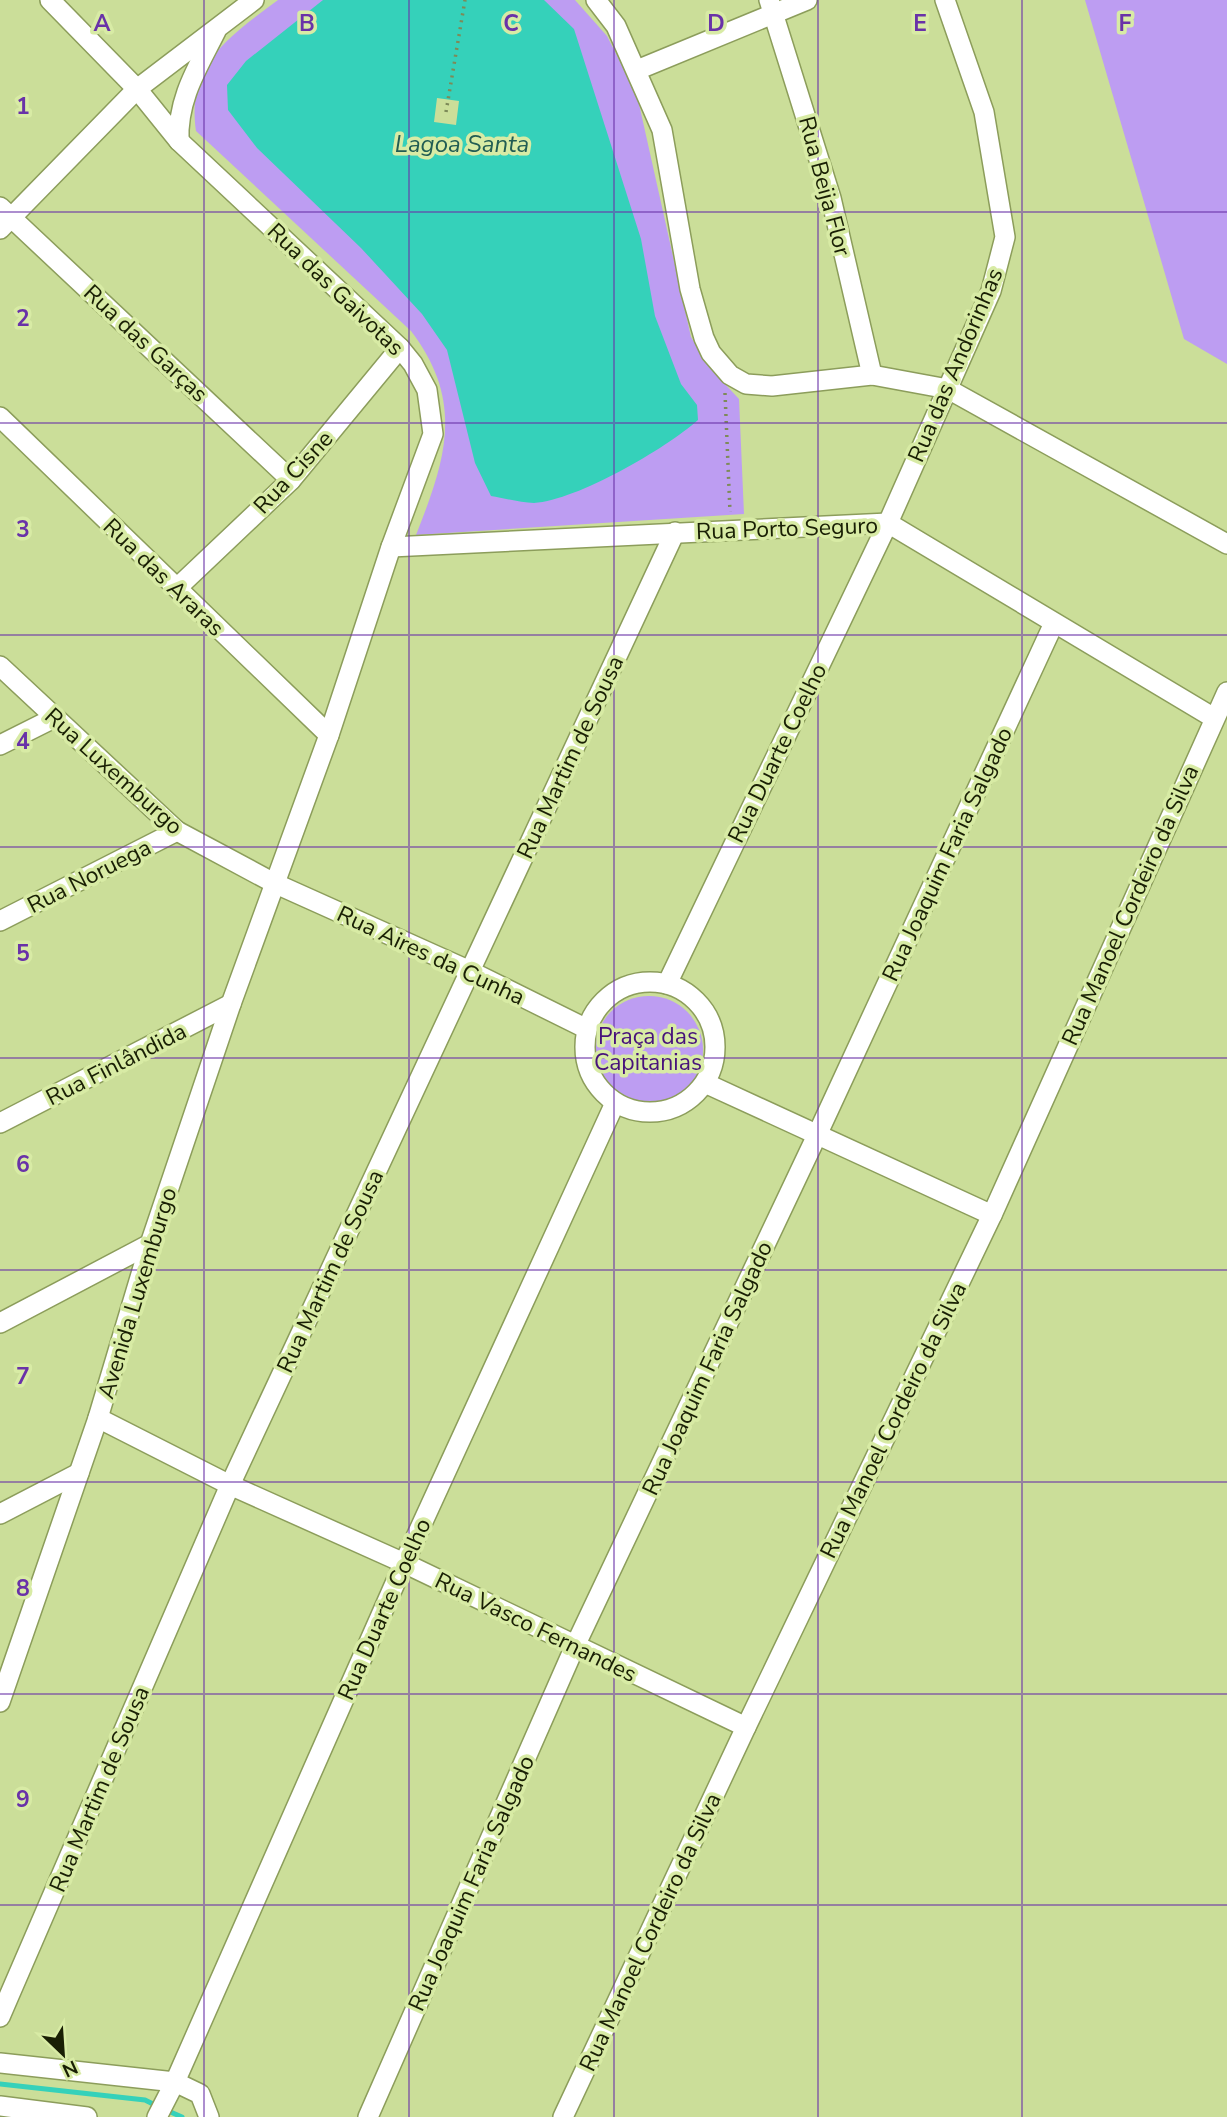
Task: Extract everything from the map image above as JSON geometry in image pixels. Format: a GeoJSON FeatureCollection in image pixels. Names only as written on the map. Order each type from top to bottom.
{"type":"FeatureCollection","features":[{"type":"Feature","properties":{"kind":"street","name":"Rua das Gaivotas"},"geometry":{"type":"LineString","coordinates":[[50,0],[136,89],[179,141],[400,348],[414,364],[426,390],[433,434],[391,547],[329,735],[274,883]]}},
{"type":"Feature","properties":{"kind":"street"},"geometry":{"type":"LineString","coordinates":[[4,217],[136,89],[254,0]]}},
{"type":"Feature","properties":{"kind":"street"},"geometry":{"type":"LineString","coordinates":[[596,0],[615,26],[662,130],[690,289],[704,338],[723,370],[746,383],[772,386],[872,374],[948,389],[1227,544]]}},
{"type":"Feature","properties":{"kind":"street"},"geometry":{"type":"LineString","coordinates":[[637,70],[772,7],[807,0]]}},
{"type":"Feature","properties":{"kind":"street","name":"Rua das Andorinhas"},"geometry":{"type":"LineString","coordinates":[[888,523],[991,291],[1005,237],[985,112],[945,0]]}},
{"type":"Feature","properties":{"kind":"street","name":"Rua Beija Flor"},"geometry":{"type":"LineString","coordinates":[[772,7],[831,198],[872,374]]}},
{"type":"Feature","properties":{"kind":"street"},"geometry":{"type":"LineString","coordinates":[[179,141],[180,108],[219,27]]}},
{"type":"Feature","properties":{"kind":"street","name":"Rua das Garças"},"geometry":{"type":"LineString","coordinates":[[4,217],[291,480]]}},
{"type":"Feature","properties":{"kind":"street","name":"Rua Cisne"},"geometry":{"type":"LineString","coordinates":[[177,588],[291,480],[400,348]]}},
{"type":"Feature","properties":{"kind":"street","name":"Rua das Araras"},"geometry":{"type":"LineString","coordinates":[[0,417],[329,735]]}},
{"type":"Feature","properties":{"kind":"street","name":"Rua Porto Seguro"},"geometry":{"type":"LineString","coordinates":[[391,547],[888,523],[1214,718]]}},
{"type":"Feature","properties":{"kind":"street","name":"Rua Duarte Coelho"},"geometry":{"type":"LineString","coordinates":[[667,984],[888,523]]}},
{"type":"Feature","properties":{"kind":"street","name":"Rua Martim de Sousa"},"geometry":{"type":"LineString","coordinates":[[0,2017],[230,1485],[675,532]]}},
{"type":"Feature","properties":{"kind":"street","name":"Rua Joaquim Faria Salgado"},"geometry":{"type":"LineString","coordinates":[[368,2117],[575,1646],[818,1133],[1054,623]]}},
{"type":"Feature","properties":{"kind":"street","name":"Rua Luxemburgo"},"geometry":{"type":"LineString","coordinates":[[0,666],[177,831],[274,883]]}},
{"type":"Feature","properties":{"kind":"street","name":"Rua Manoel Cordeiro da Silva"},"geometry":{"type":"LineString","coordinates":[[563,2117],[992,1214],[1227,692]]}},
{"type":"Feature","properties":{"kind":"street"},"geometry":{"type":"LineString","coordinates":[[0,745],[54,718]]}},
{"type":"Feature","properties":{"kind":"street","name":"Rua Noruega"},"geometry":{"type":"LineString","coordinates":[[0,921],[177,831]]}},
{"type":"Feature","properties":{"kind":"street","name":"Rua Aires da Cunha"},"geometry":{"type":"LineString","coordinates":[[274,883],[470,971],[587,1029]]}},
{"type":"Feature","properties":{"kind":"street","name":"Avenida Luxemburgo"},"geometry":{"type":"LineString","coordinates":[[0,1702],[98,1418],[150,1244],[274,883]]}},
{"type":"Feature","properties":{"kind":"street"},"geometry":{"type":"LineString","coordinates":[[638,983],[667,984],[690,995],[706,1013],[715,1036],[715,1060],[705,1083],[687,1101],[664,1112],[639,1112],[615,1103],[599,1089],[588,1071],[584,1050],[587,1029],[601,1004],[624,987],[638,983]]}},
{"type":"Feature","properties":{"kind":"street","name":"Rua Finlândida"},"geometry":{"type":"LineString","coordinates":[[0,1124],[231,1004]]}},
{"type":"Feature","properties":{"kind":"street"},"geometry":{"type":"LineString","coordinates":[[705,1083],[992,1214]]}},
{"type":"Feature","properties":{"kind":"street","name":"Rua Duarte Coelho"},"geometry":{"type":"LineString","coordinates":[[157,2117],[175,2082],[404,1563],[615,1103]]}},
{"type":"Feature","properties":{"kind":"street"},"geometry":{"type":"LineString","coordinates":[[0,1323],[150,1244]]}},
{"type":"Feature","properties":{"kind":"street","name":"Rua Vasco Fernandes"},"geometry":{"type":"LineString","coordinates":[[98,1418],[230,1485],[404,1563],[746,1727]]}},
{"type":"Feature","properties":{"kind":"street"},"geometry":{"type":"LineString","coordinates":[[0,1514],[79,1473]]}},
{"type":"Feature","properties":{"kind":"street"},"geometry":{"type":"LineString","coordinates":[[0,2063],[175,2082],[200,2094],[209,2117]]}},
{"type":"Feature","properties":{"kind":"street"},"geometry":{"type":"LineString","coordinates":[[0,2106],[88,2117]]}},
{"type":"Feature","properties":{"kind":"path"},"geometry":{"type":"LineString","coordinates":[[446,112],[465,0]]}},
{"type":"Feature","properties":{"kind":"path"},"geometry":{"type":"LineString","coordinates":[[723,370],[731,531]]}},
{"type":"Feature","properties":{"kind":"green space","name":"Lagoa Santa"},"geometry":{"type":"Polygon","coordinates":[[[278,0],[575,0],[607,36],[637,95],[691,337],[709,367],[739,399],[744,514],[416,535],[442,456],[445,431],[439,382],[428,357],[411,331],[196,131],[198,87],[215,54],[244,26],[278,0]]]}},
{"type":"Feature","properties":{"kind":"green space"},"geometry":{"type":"Polygon","coordinates":[[[1085,0],[1227,0],[1227,364],[1184,339],[1085,0]]]}},
{"type":"Feature","properties":{"kind":"green space","name":"Praça das Capitanias"},"geometry":{"type":"Polygon","coordinates":[[[649,996],[670,1000],[687,1012],[699,1029],[703,1050],[699,1071],[687,1088],[670,1100],[649,1104],[628,1100],[611,1088],[599,1071],[595,1050],[599,1029],[611,1012],[628,1000],[649,996]]]}},
{"type":"Feature","properties":{"kind":"water","name":"Lagoa Santa"},"geometry":{"type":"Polygon","coordinates":[[[323,0],[544,0],[574,29],[641,239],[655,316],[681,384],[697,405],[698,420],[643,458],[574,493],[534,503],[491,496],[475,463],[447,350],[422,314],[361,248],[257,148],[228,110],[227,85],[246,61],[323,0]]]}},
{"type":"Feature","properties":{"kind":"pier"},"geometry":{"type":"Polygon","coordinates":[[[437,98],[459,101],[456,125],[434,122],[437,98]]]}},
{"type":"Feature","properties":{"kind":"waterway"},"geometry":{"type":"LineString","coordinates":[[0,2084],[145,2100],[157,2106]]}},
{"type":"Feature","properties":{"kind":"waterway"},"geometry":{"type":"LineString","coordinates":[[166,2110],[182,2117]]}}]}
